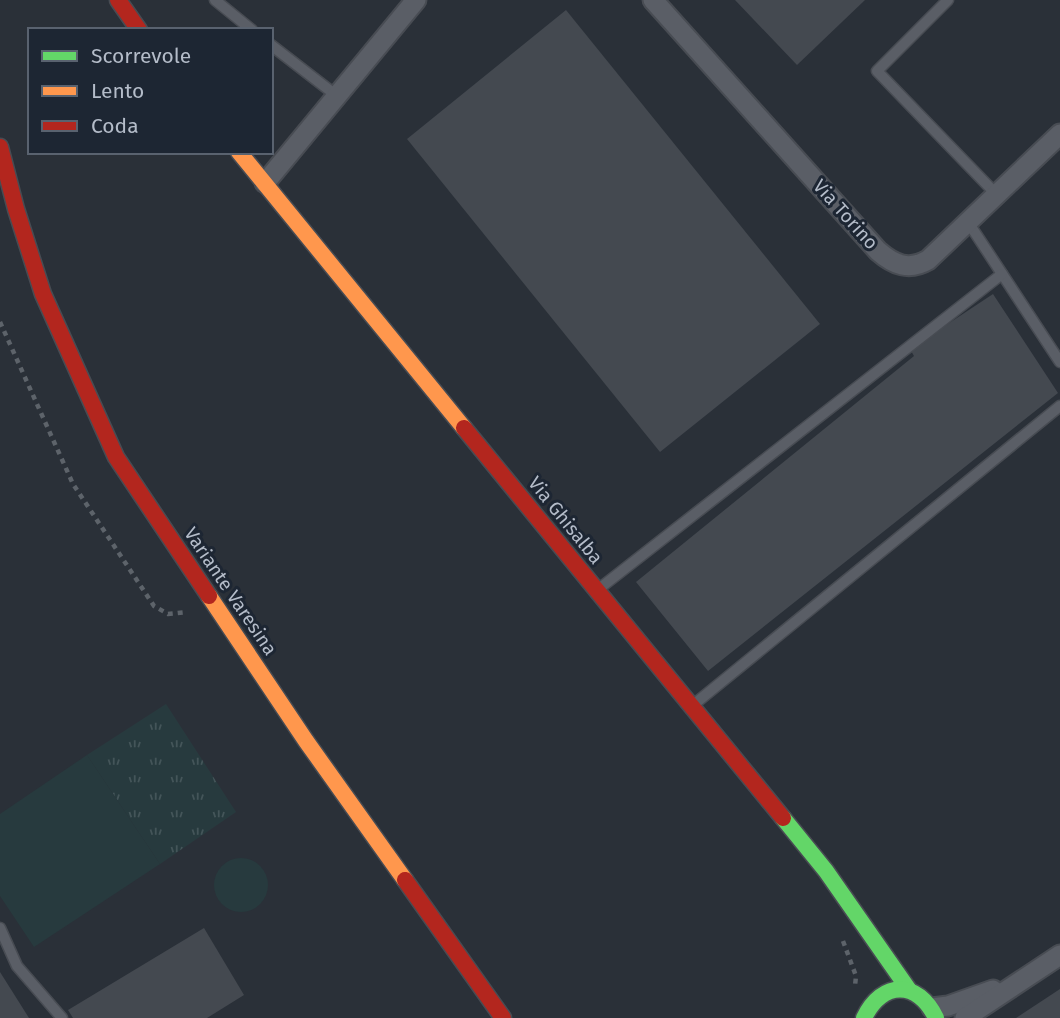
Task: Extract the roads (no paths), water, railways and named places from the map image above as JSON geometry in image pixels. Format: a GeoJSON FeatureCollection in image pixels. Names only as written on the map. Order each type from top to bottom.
{"type":"FeatureCollection","features":[{"type":"Feature","properties":{"kind":"street"},"geometry":{"type":"LineString","coordinates":[[118,0],[138,28]]}},
{"type":"Feature","properties":{"kind":"street"},"geometry":{"type":"LineString","coordinates":[[265,183],[416,0]]}},
{"type":"Feature","properties":{"kind":"street","name":"Via Torino"},"geometry":{"type":"LineString","coordinates":[[653,0],[887,259],[903,266],[928,260],[1060,134]]}},
{"type":"Feature","properties":{"kind":"street","name":"Variante Varesina"},"geometry":{"type":"LineString","coordinates":[[0,147],[43,294],[116,457],[306,741],[503,1018]]}},
{"type":"Feature","properties":{"kind":"street","name":"Via Ghisalba"},"geometry":{"type":"LineString","coordinates":[[241,154],[826,871],[909,990],[926,1000],[934,1013]]}},
{"type":"Feature","properties":{"kind":"street","name":"Via Ghisalba"},"geometry":{"type":"LineString","coordinates":[[857,918],[867,946],[873,977],[872,1002],[864,1018]]}},
{"type":"Feature","properties":{"kind":"street"},"geometry":{"type":"LineString","coordinates":[[965,1018],[1060,955]]}},
{"type":"Feature","properties":{"kind":"street"},"geometry":{"type":"LineString","coordinates":[[934,1013],[1033,973]]}},
{"type":"Feature","properties":{"kind":"street"},"geometry":{"type":"LineString","coordinates":[[872,1002],[892,989],[909,990]]}},
{"type":"Feature","properties":{"kind":"lane"},"geometry":{"type":"LineString","coordinates":[[215,0],[250,28]]}},
{"type":"Feature","properties":{"kind":"lane"},"geometry":{"type":"LineString","coordinates":[[948,0],[877,71],[997,195]]}},
{"type":"Feature","properties":{"kind":"lane"},"geometry":{"type":"LineString","coordinates":[[273,47],[337,96]]}},
{"type":"Feature","properties":{"kind":"lane"},"geometry":{"type":"LineString","coordinates":[[968,222],[1060,362]]}},
{"type":"Feature","properties":{"kind":"lane"},"geometry":{"type":"LineString","coordinates":[[596,591],[1002,274]]}},
{"type":"Feature","properties":{"kind":"lane"},"geometry":{"type":"LineString","coordinates":[[692,706],[1060,406]]}},
{"type":"Feature","properties":{"kind":"lane"},"geometry":{"type":"LineString","coordinates":[[0,928],[17,966],[62,1018]]}}]}
